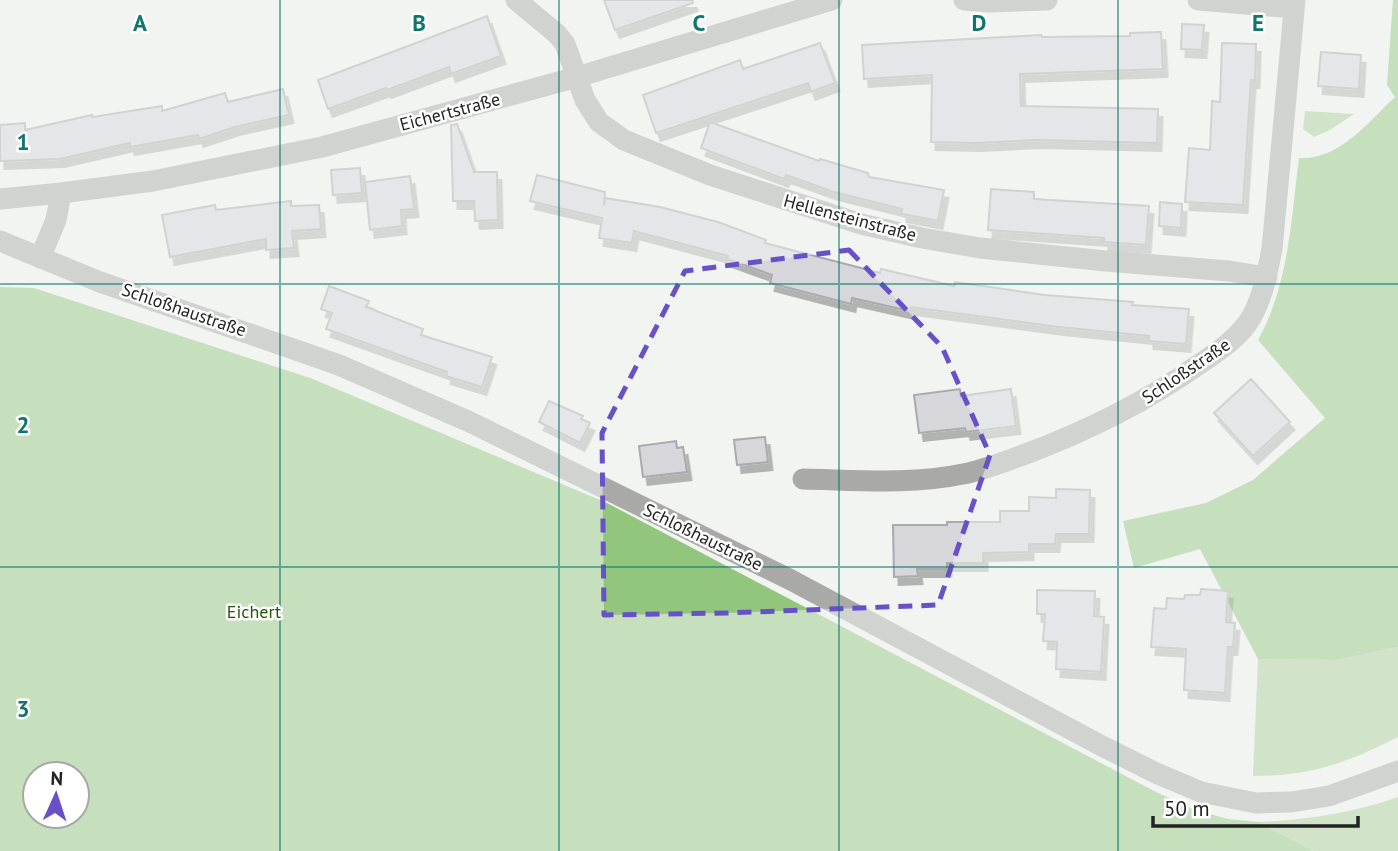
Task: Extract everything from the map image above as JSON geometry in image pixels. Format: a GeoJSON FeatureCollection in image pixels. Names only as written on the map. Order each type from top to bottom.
{"type":"FeatureCollection","features":[{"type":"Feature","properties":{"kind":"street","name":"Hellensteinstraße"},"geometry":{"type":"LineString","coordinates":[[516,0],[557,34],[568,51],[590,111],[609,131],[624,140],[710,175],[861,224],[922,238],[980,247],[1229,271],[1266,277]]}},
{"type":"Feature","properties":{"kind":"street","name":"Eichertstraße"},"geometry":{"type":"LineString","coordinates":[[0,199],[61,194],[153,181],[282,157],[578,77],[832,0]]}},
{"type":"Feature","properties":{"kind":"street"},"geometry":{"type":"LineString","coordinates":[[964,0],[1047,0]]}},
{"type":"Feature","properties":{"kind":"street"},"geometry":{"type":"LineString","coordinates":[[1198,0],[1295,4]]}},
{"type":"Feature","properties":{"kind":"street","name":"Schloßstraße"},"geometry":{"type":"LineString","coordinates":[[803,480],[915,480],[986,468],[1074,436],[1172,384],[1238,335],[1249,321],[1266,277],[1276,227],[1295,4]]}},
{"type":"Feature","properties":{"kind":"street"},"geometry":{"type":"LineString","coordinates":[[40,258],[56,220],[61,194]]}},
{"type":"Feature","properties":{"kind":"street","name":"Schloßhaustraße"},"geometry":{"type":"LineString","coordinates":[[0,242],[100,282],[315,356],[458,417],[791,580],[1102,746],[1201,792],[1256,803],[1291,802],[1329,796],[1398,771]]}},
{"type":"Feature","properties":{"kind":"highlighted area"},"geometry":{"type":"Polygon","coordinates":[[[849,250],[942,347],[990,455],[938,605],[604,615],[602,433],[685,271],[849,250]]]}},
{"type":"Feature","properties":{"kind":"green space"},"geometry":{"type":"Polygon","coordinates":[[[1393,0],[1398,0],[1398,647],[1336,660],[1258,659],[1200,549],[1134,568],[1123,521],[1206,503],[1253,480],[1325,418],[1258,340],[1276,297],[1282,274],[1291,228],[1299,158],[1328,153],[1340,146],[1364,128],[1395,97],[1387,85],[1393,0]]]}},
{"type":"Feature","properties":{"kind":"green space"},"geometry":{"type":"Polygon","coordinates":[[[1305,111],[1354,114],[1314,137],[1303,129],[1305,111]]]}},
{"type":"Feature","properties":{"kind":"green space","name":"Eichert"},"geometry":{"type":"Polygon","coordinates":[[[0,287],[34,288],[313,379],[607,503],[1156,792],[1195,810],[1228,819],[1259,822],[1313,851],[0,851],[0,287]]]}},
{"type":"Feature","properties":{"kind":"green space"},"geometry":{"type":"Polygon","coordinates":[[[1398,647],[1398,737],[1345,761],[1311,771],[1253,776],[1258,659],[1336,660],[1398,647]]]}},
{"type":"Feature","properties":{"kind":"green space"},"geometry":{"type":"Polygon","coordinates":[[[1398,797],[1398,851],[1313,851],[1259,822],[1329,815],[1398,797]]]}},
{"type":"Feature","properties":{"kind":"building"},"geometry":{"type":"Polygon","coordinates":[[[604,0],[692,0],[693,3],[615,30],[604,0]]]}},
{"type":"Feature","properties":{"kind":"building"},"geometry":{"type":"Polygon","coordinates":[[[487,16],[501,56],[451,74],[449,67],[328,109],[318,80],[487,16]]]}},
{"type":"Feature","properties":{"kind":"building"},"geometry":{"type":"Polygon","coordinates":[[[1182,24],[1204,25],[1202,50],[1181,49],[1182,24]]]}},
{"type":"Feature","properties":{"kind":"building"},"geometry":{"type":"Polygon","coordinates":[[[1161,32],[1163,69],[1020,74],[1021,106],[1158,109],[1157,143],[1037,140],[931,142],[932,75],[864,79],[862,45],[1041,35],[1130,36],[1130,33],[1161,32]]]}},
{"type":"Feature","properties":{"kind":"building"},"geometry":{"type":"Polygon","coordinates":[[[820,43],[835,83],[811,92],[808,83],[656,133],[643,95],[740,60],[743,69],[820,43]]]}},
{"type":"Feature","properties":{"kind":"building"},"geometry":{"type":"Polygon","coordinates":[[[1222,43],[1256,44],[1243,205],[1185,202],[1189,148],[1210,150],[1212,101],[1220,102],[1222,43]]]}},
{"type":"Feature","properties":{"kind":"building"},"geometry":{"type":"Polygon","coordinates":[[[1321,52],[1361,55],[1359,89],[1318,86],[1321,52]]]}},
{"type":"Feature","properties":{"kind":"building"},"geometry":{"type":"Polygon","coordinates":[[[283,89],[289,115],[235,127],[199,139],[198,135],[130,147],[130,143],[60,159],[0,161],[0,125],[25,123],[25,130],[92,115],[93,117],[162,106],[162,111],[225,93],[228,102],[283,89]]]}},
{"type":"Feature","properties":{"kind":"building"},"geometry":{"type":"Polygon","coordinates":[[[710,122],[819,161],[820,159],[868,173],[869,177],[944,190],[938,221],[902,214],[902,209],[830,191],[786,175],[784,179],[701,148],[710,122]]]}},
{"type":"Feature","properties":{"kind":"building"},"geometry":{"type":"Polygon","coordinates":[[[457,124],[474,172],[497,172],[498,220],[475,221],[474,201],[453,201],[451,125],[457,124]]]}},
{"type":"Feature","properties":{"kind":"building"},"geometry":{"type":"Polygon","coordinates":[[[360,168],[362,193],[333,195],[331,170],[360,168]]]}},
{"type":"Feature","properties":{"kind":"building"},"geometry":{"type":"Polygon","coordinates":[[[537,175],[605,192],[604,205],[605,198],[660,207],[718,222],[766,240],[765,243],[880,273],[881,269],[954,286],[955,282],[1045,295],[1189,309],[1186,344],[1149,341],[1149,336],[911,307],[910,311],[852,298],[851,304],[770,283],[772,275],[727,259],[728,256],[634,231],[632,243],[599,238],[602,218],[530,201],[537,175]]]}},
{"type":"Feature","properties":{"kind":"building"},"geometry":{"type":"Polygon","coordinates":[[[410,176],[414,209],[401,210],[402,226],[370,230],[365,182],[410,176]]]}},
{"type":"Feature","properties":{"kind":"building"},"geometry":{"type":"Polygon","coordinates":[[[991,189],[1034,192],[1034,199],[1149,206],[1146,245],[1104,242],[1104,238],[988,230],[991,189]]]}},
{"type":"Feature","properties":{"kind":"building"},"geometry":{"type":"Polygon","coordinates":[[[291,201],[291,206],[319,205],[321,229],[292,231],[294,248],[266,250],[266,239],[170,257],[162,215],[215,205],[216,210],[291,201]]]}},
{"type":"Feature","properties":{"kind":"building"},"geometry":{"type":"Polygon","coordinates":[[[1160,202],[1182,204],[1181,228],[1159,226],[1160,202]]]}},
{"type":"Feature","properties":{"kind":"building"},"geometry":{"type":"Polygon","coordinates":[[[329,286],[369,301],[366,307],[423,329],[421,335],[492,357],[482,387],[446,376],[447,372],[326,329],[332,313],[321,309],[329,286]]]}},
{"type":"Feature","properties":{"kind":"building"},"geometry":{"type":"Polygon","coordinates":[[[1251,379],[1290,422],[1253,456],[1214,413],[1251,379]]]}},
{"type":"Feature","properties":{"kind":"building"},"geometry":{"type":"Polygon","coordinates":[[[960,389],[961,396],[1011,389],[1016,426],[966,432],[965,428],[919,433],[914,395],[960,389]]]}},
{"type":"Feature","properties":{"kind":"building"},"geometry":{"type":"Polygon","coordinates":[[[549,401],[583,416],[581,419],[590,423],[580,443],[539,422],[549,401]]]}},
{"type":"Feature","properties":{"kind":"building"},"geometry":{"type":"Polygon","coordinates":[[[765,437],[768,462],[737,465],[734,440],[765,437]]]}},
{"type":"Feature","properties":{"kind":"building"},"geometry":{"type":"Polygon","coordinates":[[[676,441],[677,448],[683,447],[687,472],[643,477],[639,446],[676,441]]]}},
{"type":"Feature","properties":{"kind":"building"},"geometry":{"type":"Polygon","coordinates":[[[1056,489],[1090,490],[1089,534],[1056,534],[1055,544],[1029,544],[1029,552],[983,553],[983,563],[947,563],[947,569],[917,569],[918,576],[894,577],[893,525],[1000,522],[1000,511],[1029,511],[1029,497],[1056,498],[1056,489]]]}},
{"type":"Feature","properties":{"kind":"building"},"geometry":{"type":"Polygon","coordinates":[[[1201,589],[1228,591],[1226,622],[1235,623],[1233,647],[1228,647],[1225,693],[1184,690],[1186,649],[1151,647],[1154,608],[1166,609],[1167,598],[1184,599],[1185,595],[1200,595],[1201,589]]]}},
{"type":"Feature","properties":{"kind":"building"},"geometry":{"type":"Polygon","coordinates":[[[1037,590],[1095,591],[1094,616],[1104,617],[1101,672],[1056,669],[1057,642],[1043,641],[1045,614],[1037,614],[1037,590]]]}}]}
